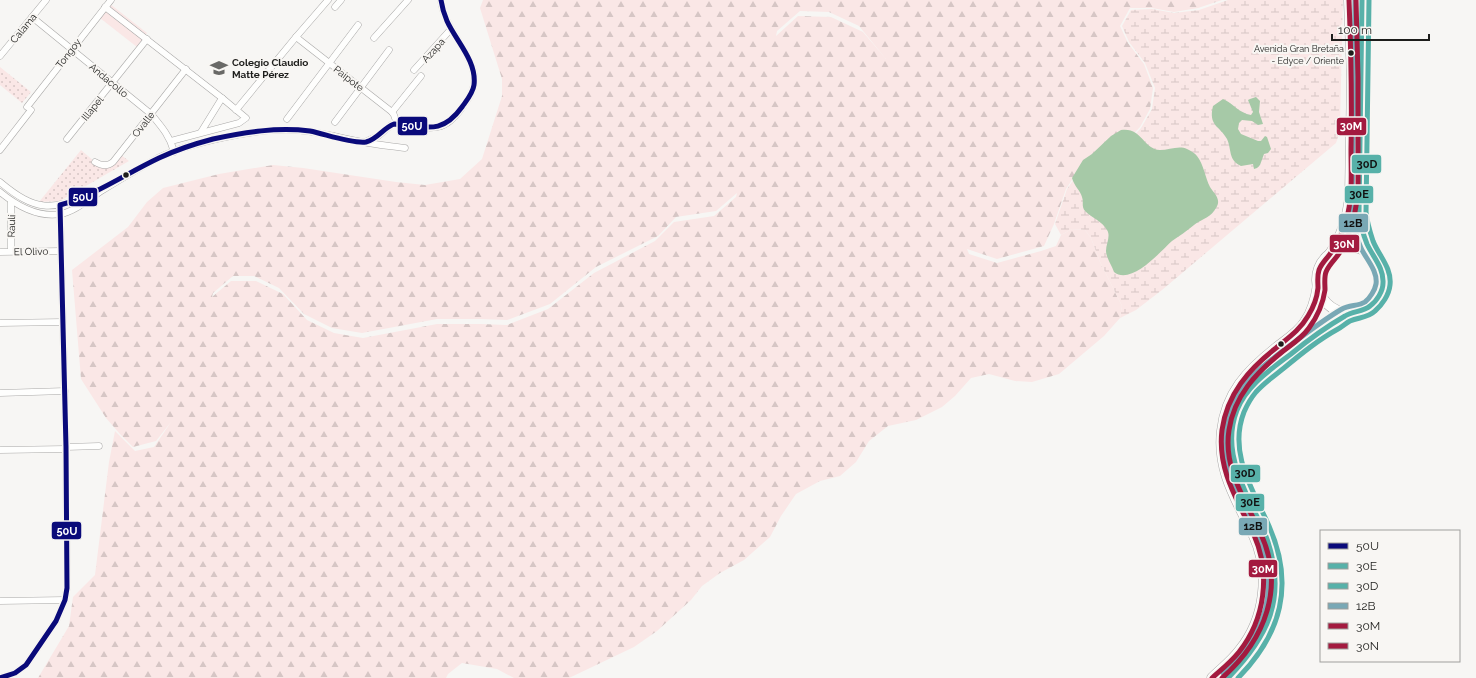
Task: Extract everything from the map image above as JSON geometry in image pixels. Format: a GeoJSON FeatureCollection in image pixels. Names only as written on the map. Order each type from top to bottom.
{"type":"FeatureCollection","features":[{"type":"Feature","properties":{"kind":"main road"},"geometry":{"type":"LineString","coordinates":[[1212,678],[1234,657],[1249,638],[1259,613],[1264,588],[1263,564],[1258,544],[1233,496],[1223,466],[1221,440],[1225,414],[1235,390],[1245,376],[1260,361],[1295,333],[1306,322],[1313,306],[1321,266],[1339,239],[1349,210],[1352,78],[1349,0]]}},
{"type":"Feature","properties":{"kind":"main road"},"geometry":{"type":"LineString","coordinates":[[1228,678],[1248,658],[1263,636],[1272,610],[1276,586],[1274,563],[1269,544],[1238,477],[1234,464],[1231,439],[1235,416],[1244,396],[1258,380],[1318,333],[1351,313],[1369,307],[1376,301],[1381,293],[1383,284],[1383,275],[1380,266],[1364,238],[1359,212],[1362,0]]}},
{"type":"Feature","properties":{"kind":"main road"},"geometry":{"type":"LineString","coordinates":[[1330,254],[1342,248],[1356,248],[1364,250],[1375,258]]}},
{"type":"Feature","properties":{"kind":"main road"},"geometry":{"type":"LineString","coordinates":[[1318,285],[1323,298],[1329,305],[1337,310],[1351,313]]}},
{"type":"Feature","properties":{"kind":"street","name":"Calama"},"geometry":{"type":"LineString","coordinates":[[0,56],[46,0]]}},
{"type":"Feature","properties":{"kind":"street","name":"Tongoy"},"geometry":{"type":"LineString","coordinates":[[0,150],[71,49],[111,0]]}},
{"type":"Feature","properties":{"kind":"street"},"geometry":{"type":"LineString","coordinates":[[236,110],[328,0]]}},
{"type":"Feature","properties":{"kind":"street"},"geometry":{"type":"LineString","coordinates":[[335,7],[341,0]]}},
{"type":"Feature","properties":{"kind":"street"},"geometry":{"type":"LineString","coordinates":[[374,38],[408,0]]}},
{"type":"Feature","properties":{"kind":"street"},"geometry":{"type":"LineString","coordinates":[[363,143],[378,136],[391,125],[397,124],[422,128],[434,128],[448,124],[456,117],[471,95],[474,85],[471,65],[445,16],[441,0]]}},
{"type":"Feature","properties":{"kind":"street"},"geometry":{"type":"LineString","coordinates":[[106,7],[246,118],[171,141]]}},
{"type":"Feature","properties":{"kind":"street","name":"Andacollo"},"geometry":{"type":"LineString","coordinates":[[32,17],[150,114],[164,128],[171,141],[174,152]]}},
{"type":"Feature","properties":{"kind":"street"},"geometry":{"type":"LineString","coordinates":[[287,119],[358,25]]}},
{"type":"Feature","properties":{"kind":"street","name":"Azapa"},"geometry":{"type":"LineString","coordinates":[[414,70],[451,29]]}},
{"type":"Feature","properties":{"kind":"street","name":"Paipote"},"geometry":{"type":"LineString","coordinates":[[296,37],[392,112],[397,124]]}},
{"type":"Feature","properties":{"kind":"street","name":"Illapel"},"geometry":{"type":"LineString","coordinates":[[67,139],[147,39]]}},
{"type":"Feature","properties":{"kind":"street"},"geometry":{"type":"LineString","coordinates":[[334,122],[362,88],[389,50]]}},
{"type":"Feature","properties":{"kind":"street","name":"Ovalle"},"geometry":{"type":"LineString","coordinates":[[95,162],[102,165],[113,162],[186,69]]}},
{"type":"Feature","properties":{"kind":"street","name":"Azapa"},"geometry":{"type":"LineString","coordinates":[[392,112],[421,76]]}},
{"type":"Feature","properties":{"kind":"street"},"geometry":{"type":"LineString","coordinates":[[201,132],[222,98]]}},
{"type":"Feature","properties":{"kind":"street"},"geometry":{"type":"LineString","coordinates":[[0,193],[23,208],[36,213],[47,215],[61,214],[80,205],[152,161],[174,152],[218,139],[278,130],[322,133],[363,143],[405,148]]}},
{"type":"Feature","properties":{"kind":"street"},"geometry":{"type":"LineString","coordinates":[[0,182],[16,195],[31,202],[49,206],[72,202],[111,185]]}},
{"type":"Feature","properties":{"kind":"street","name":"Raulí"},"geometry":{"type":"LineString","coordinates":[[11,201],[11,251]]}},
{"type":"Feature","properties":{"kind":"street"},"geometry":{"type":"LineString","coordinates":[[0,678],[15,673],[26,665],[56,621],[65,600],[67,588],[65,391],[60,205]]}},
{"type":"Feature","properties":{"kind":"street","name":"El Olivo"},"geometry":{"type":"LineString","coordinates":[[0,252],[61,251]]}},
{"type":"Feature","properties":{"kind":"street"},"geometry":{"type":"LineString","coordinates":[[0,323],[63,322]]}},
{"type":"Feature","properties":{"kind":"street"},"geometry":{"type":"LineString","coordinates":[[0,393],[65,391]]}},
{"type":"Feature","properties":{"kind":"street"},"geometry":{"type":"LineString","coordinates":[[0,450],[98,446]]}},
{"type":"Feature","properties":{"kind":"street"},"geometry":{"type":"LineString","coordinates":[[0,601],[65,600]]}},
{"type":"Feature","properties":{"kind":"green space"},"geometry":{"type":"Polygon","coordinates":[[[483,0],[1222,0],[1198,8],[1174,12],[1152,8],[1130,8],[1120,26],[1128,43],[1144,64],[1153,88],[1150,109],[1140,127],[1128,140],[1082,165],[1066,189],[1054,224],[1044,246],[997,259],[967,249],[969,254],[997,263],[1056,246],[1061,235],[1072,229],[1085,230],[1091,238],[1100,262],[1122,306],[1120,318],[1104,336],[1059,374],[1032,382],[1015,381],[989,374],[971,378],[955,396],[942,407],[916,420],[888,426],[869,441],[856,462],[840,476],[820,481],[796,494],[781,516],[770,537],[744,560],[720,573],[702,586],[691,600],[657,631],[634,647],[569,678],[514,678],[497,669],[462,663],[448,674],[446,678],[38,678],[69,626],[73,597],[95,575],[109,462],[115,431],[135,451],[154,447],[171,422],[156,441],[133,447],[106,418],[81,379],[72,270],[128,227],[147,202],[163,188],[219,174],[273,165],[425,185],[460,179],[482,159],[502,96],[502,79],[480,8],[483,0]],[[800,11],[777,31],[776,36],[798,16],[831,17],[863,32],[886,59],[859,26],[829,12],[800,11]],[[737,193],[716,211],[676,217],[658,236],[596,267],[550,304],[507,320],[437,319],[362,333],[332,328],[304,314],[279,288],[254,276],[233,276],[213,293],[212,297],[231,281],[256,281],[283,294],[307,320],[334,333],[363,338],[437,324],[507,325],[548,309],[594,273],[655,241],[674,222],[714,216],[736,197],[737,193]]]}},
{"type":"Feature","properties":{"kind":"green space"},"geometry":{"type":"Polygon","coordinates":[[[1228,0],[1343,0],[1340,122],[1339,134],[1336,143],[1162,290],[1136,310],[1120,318],[1122,306],[1100,262],[1091,238],[1085,230],[1072,229],[1061,235],[1055,224],[1067,189],[1083,166],[1129,141],[1141,128],[1152,109],[1155,88],[1145,63],[1129,42],[1122,26],[1131,10],[1152,9],[1174,13],[1199,10],[1228,0]]]}},
{"type":"Feature","properties":{"kind":"green space"},"geometry":{"type":"Polygon","coordinates":[[[110,4],[147,33],[137,47],[100,18],[110,4]]]}},
{"type":"Feature","properties":{"kind":"green space"},"geometry":{"type":"Polygon","coordinates":[[[0,67],[31,92],[22,103],[0,85],[0,67]]]}},
{"type":"Feature","properties":{"kind":"green space"},"geometry":{"type":"Polygon","coordinates":[[[81,150],[95,162],[108,165],[117,152],[129,161],[60,201],[39,202],[81,150]]]}},
{"type":"Feature","properties":{"kind":"shaded area"},"geometry":{"type":"Polygon","coordinates":[[[1256,97],[1260,101],[1259,112],[1263,124],[1258,125],[1252,121],[1242,120],[1239,123],[1238,129],[1241,134],[1258,141],[1261,141],[1265,136],[1267,137],[1271,149],[1268,153],[1264,154],[1260,165],[1254,169],[1253,164],[1241,166],[1234,161],[1229,143],[1213,122],[1212,113],[1213,106],[1223,99],[1243,112],[1251,115],[1253,112],[1248,100],[1256,97]]]}},
{"type":"Feature","properties":{"kind":"shaded area"},"geometry":{"type":"Polygon","coordinates":[[[1121,130],[1134,132],[1154,149],[1160,150],[1181,147],[1194,153],[1201,163],[1210,187],[1217,197],[1218,204],[1212,213],[1172,241],[1145,266],[1129,274],[1121,275],[1114,272],[1107,256],[1106,251],[1109,235],[1107,230],[1102,224],[1085,211],[1083,207],[1083,199],[1072,178],[1083,160],[1092,154],[1111,136],[1121,130]]]}},
{"type":"Feature","properties":{"kind":"transit line","name":"50U"},"geometry":{"type":"LineString","coordinates":[[0,678],[15,673],[26,665],[56,621],[65,600],[67,588],[66,447],[60,205],[86,196],[165,155],[185,147],[213,139],[249,132],[298,130],[310,131],[346,140],[366,142],[370,141],[394,124],[432,127],[439,126],[447,122],[462,107],[470,96],[474,85],[474,76],[469,59],[447,21],[441,0]]}},
{"type":"Feature","properties":{"kind":"transit line","name":"30M"},"geometry":{"type":"LineString","coordinates":[[1212,678],[1236,656],[1248,639],[1260,611],[1264,580],[1259,550],[1254,535],[1230,485],[1226,472],[1221,445],[1225,417],[1234,394],[1248,374],[1266,356],[1298,330],[1305,321],[1317,295],[1319,270],[1338,240],[1345,225],[1348,212],[1351,194],[1351,75],[1349,0]]}},
{"type":"Feature","properties":{"kind":"transit line","name":"12B"},"geometry":{"type":"LineString","coordinates":[[1223,673],[1242,653],[1254,637],[1267,599],[1267,570],[1260,542],[1236,489],[1227,462],[1225,434],[1232,405],[1242,387],[1264,366],[1335,313],[1345,308],[1365,302],[1372,294],[1376,284],[1375,274],[1358,240],[1352,213],[1355,0]]}},
{"type":"Feature","properties":{"kind":"transit line","name":"30N"},"geometry":{"type":"LineString","coordinates":[[1222,678],[1250,647],[1260,630],[1267,611],[1271,592],[1271,573],[1268,553],[1232,470],[1228,444],[1229,430],[1236,406],[1248,386],[1263,368],[1303,335],[1315,319],[1324,295],[1326,272],[1340,252],[1351,228],[1355,212],[1358,186],[1356,0]]}},
{"type":"Feature","properties":{"kind":"transit line","name":"30E"},"geometry":{"type":"LineString","coordinates":[[1228,678],[1254,647],[1264,631],[1274,597],[1275,579],[1273,560],[1267,539],[1243,487],[1233,455],[1233,421],[1237,410],[1247,393],[1267,372],[1311,339],[1348,314],[1370,306],[1379,296],[1383,286],[1382,272],[1369,249],[1361,224],[1359,212],[1362,0]]}},
{"type":"Feature","properties":{"kind":"transit line","name":"30D"},"geometry":{"type":"LineString","coordinates":[[1238,678],[1265,644],[1274,626],[1282,588],[1281,568],[1277,548],[1269,526],[1244,471],[1239,442],[1240,427],[1244,412],[1254,394],[1303,352],[1350,321],[1366,316],[1378,309],[1387,296],[1390,285],[1389,273],[1373,241],[1366,212],[1369,0]]}},
{"type":"Feature","properties":{"kind":"place","name":"Avenida Gran Bretaña - Edyce / Oriente"},"geometry":{"type":"Point","coordinates":[1351,53]}},
{"type":"Feature","properties":{"kind":"place","name":"Colegio Claudio Matte Pérez"},"geometry":{"type":"Point","coordinates":[219,68]}}]}
